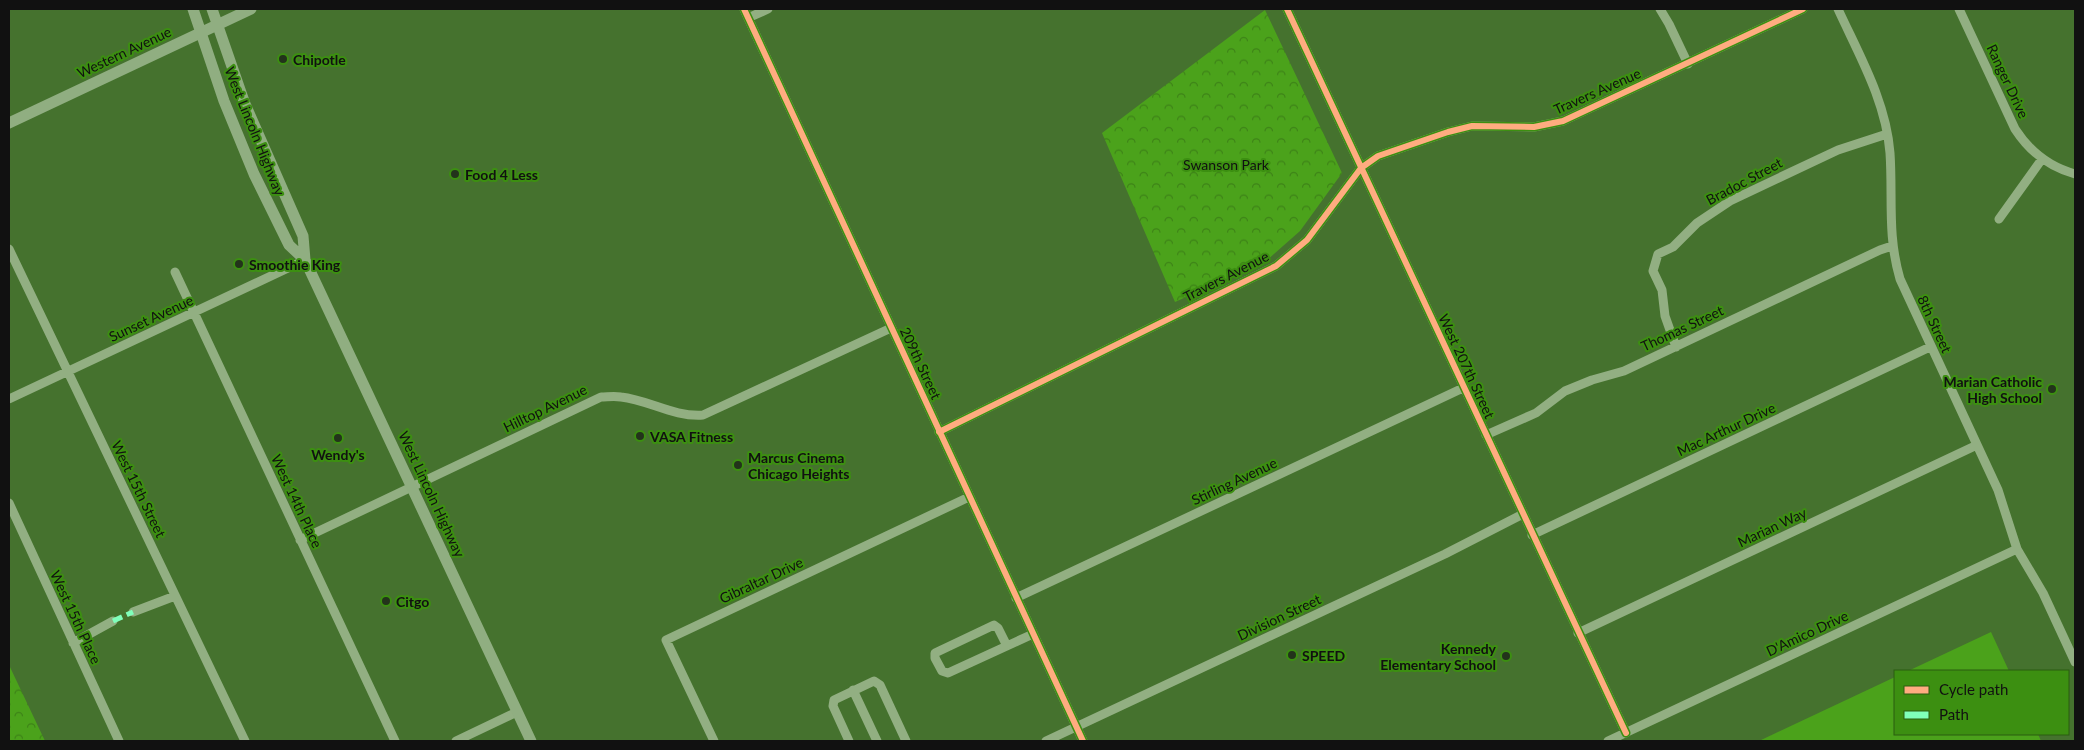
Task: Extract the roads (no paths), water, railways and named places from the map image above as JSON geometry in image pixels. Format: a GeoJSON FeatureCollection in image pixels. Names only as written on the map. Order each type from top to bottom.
{"type":"FeatureCollection","features":[{"type":"Feature","properties":{"kind":"main road","name":"West Lincoln Highway"},"geometry":{"type":"LineString","coordinates":[[192,9],[224,101],[254,174],[289,245],[305,260]]}},
{"type":"Feature","properties":{"kind":"main road","name":"West Lincoln Highway"},"geometry":{"type":"LineString","coordinates":[[212,9],[245,104],[303,236],[305,260],[531,741]]}},
{"type":"Feature","properties":{"kind":"main road","name":"Western Avenue"},"geometry":{"type":"LineString","coordinates":[[9,123],[251,9]]}},
{"type":"Feature","properties":{"kind":"street","name":"209th Street"},"geometry":{"type":"LineString","coordinates":[[744,9],[1083,741]]}},
{"type":"Feature","properties":{"kind":"street"},"geometry":{"type":"LineString","coordinates":[[748,18],[768,9]]}},
{"type":"Feature","properties":{"kind":"street","name":"West 207th Street"},"geometry":{"type":"LineString","coordinates":[[1287,9],[1626,733]]}},
{"type":"Feature","properties":{"kind":"street"},"geometry":{"type":"LineString","coordinates":[[1660,9],[1688,64]]}},
{"type":"Feature","properties":{"kind":"street","name":"Travers Avenue"},"geometry":{"type":"LineString","coordinates":[[939,432],[1276,266],[1307,240],[1362,168],[1373,159],[1459,129],[1488,126],[1534,127],[1563,121],[1803,9]]}},
{"type":"Feature","properties":{"kind":"street","name":"8th Street"},"geometry":{"type":"LineString","coordinates":[[1838,9],[1876,93],[1887,134],[1890,153],[1892,246],[1902,284],[2002,502],[2017,549],[2043,593],[2075,662]]}},
{"type":"Feature","properties":{"kind":"street","name":"Ranger Drive"},"geometry":{"type":"LineString","coordinates":[[1959,9],[2015,129],[2022,140],[2042,159],[2053,166],[2075,174]]}},
{"type":"Feature","properties":{"kind":"street","name":"Bradoc Street"},"geometry":{"type":"LineString","coordinates":[[1676,347],[1665,316],[1662,290],[1653,271],[1658,254],[1673,247],[1697,223],[1730,201],[1838,150],[1887,134]]}},
{"type":"Feature","properties":{"kind":"street"},"geometry":{"type":"LineString","coordinates":[[1999,219],[2042,159]]}},
{"type":"Feature","properties":{"kind":"street","name":"Thomas Street"},"geometry":{"type":"LineString","coordinates":[[1486,435],[1536,412],[1565,391],[1592,380],[1624,371],[1892,246]]}},
{"type":"Feature","properties":{"kind":"street","name":"West 15th Street"},"geometry":{"type":"LineString","coordinates":[[9,249],[245,741]]}},
{"type":"Feature","properties":{"kind":"street","name":"Sunset Avenue"},"geometry":{"type":"LineString","coordinates":[[9,399],[305,260]]}},
{"type":"Feature","properties":{"kind":"street","name":"West 14th Place"},"geometry":{"type":"LineString","coordinates":[[175,272],[395,741]]}},
{"type":"Feature","properties":{"kind":"street","name":"Hilltop Avenue"},"geometry":{"type":"LineString","coordinates":[[300,540],[601,397],[622,397],[677,413],[691,416],[703,415],[891,328]]}},
{"type":"Feature","properties":{"kind":"street","name":"Mac Arthur Drive"},"geometry":{"type":"LineString","coordinates":[[1532,535],[1930,347]]}},
{"type":"Feature","properties":{"kind":"street","name":"Stirling Avenue"},"geometry":{"type":"LineString","coordinates":[[1016,598],[1463,388]]}},
{"type":"Feature","properties":{"kind":"street","name":"Marian Way"},"geometry":{"type":"LineString","coordinates":[[1578,633],[1977,445]]}},
{"type":"Feature","properties":{"kind":"street","name":"Gibraltar Drive"},"geometry":{"type":"LineString","coordinates":[[714,741],[666,640],[969,497]]}},
{"type":"Feature","properties":{"kind":"street","name":"West 15th Place"},"geometry":{"type":"LineString","coordinates":[[9,504],[119,741]]}},
{"type":"Feature","properties":{"kind":"street","name":"Division Street"},"geometry":{"type":"LineString","coordinates":[[1046,741],[1431,561],[1522,514]]}},
{"type":"Feature","properties":{"kind":"street","name":"D'Amico Drive"},"geometry":{"type":"LineString","coordinates":[[1608,741],[2017,549]]}},
{"type":"Feature","properties":{"kind":"street"},"geometry":{"type":"LineString","coordinates":[[133,612],[175,596]]}},
{"type":"Feature","properties":{"kind":"street"},"geometry":{"type":"LineString","coordinates":[[73,643],[113,621]]}},
{"type":"Feature","properties":{"kind":"street"},"geometry":{"type":"LineString","coordinates":[[1007,646],[998,628],[994,625],[935,654],[935,658],[942,671],[948,673],[1007,646],[1033,634]]}},
{"type":"Feature","properties":{"kind":"street"},"geometry":{"type":"LineString","coordinates":[[848,741],[833,706],[834,700],[874,681],[880,685],[906,741]]}},
{"type":"Feature","properties":{"kind":"street"},"geometry":{"type":"LineString","coordinates":[[853,690],[877,741]]}},
{"type":"Feature","properties":{"kind":"street"},"geometry":{"type":"LineString","coordinates":[[456,741],[517,712]]}},
{"type":"Feature","properties":{"kind":"place","name":"Chipotle"},"geometry":{"type":"Point","coordinates":[283,59]}},
{"type":"Feature","properties":{"kind":"place","name":"Food 4 Less"},"geometry":{"type":"Point","coordinates":[455,174]}},
{"type":"Feature","properties":{"kind":"place","name":"Smoothie King"},"geometry":{"type":"Point","coordinates":[239,264]}},
{"type":"Feature","properties":{"kind":"place","name":"Marian Catholic High School"},"geometry":{"type":"Point","coordinates":[2052,389]}},
{"type":"Feature","properties":{"kind":"place","name":"VASA Fitness"},"geometry":{"type":"Point","coordinates":[640,436]}},
{"type":"Feature","properties":{"kind":"place","name":"Wendy's"},"geometry":{"type":"Point","coordinates":[338,438]}},
{"type":"Feature","properties":{"kind":"place","name":"Marcus Cinema Chicago Heights"},"geometry":{"type":"Point","coordinates":[738,465]}},
{"type":"Feature","properties":{"kind":"place","name":"Citgo"},"geometry":{"type":"Point","coordinates":[386,601]}},
{"type":"Feature","properties":{"kind":"place","name":"SPEED"},"geometry":{"type":"Point","coordinates":[1292,655]}},
{"type":"Feature","properties":{"kind":"place","name":"Kennedy Elementary School"},"geometry":{"type":"Point","coordinates":[1506,656]}},
{"type":"Feature","properties":{"kind":"park label","name":"Swanson Park"},"geometry":{"type":"Point","coordinates":[1226,164]}}]}
